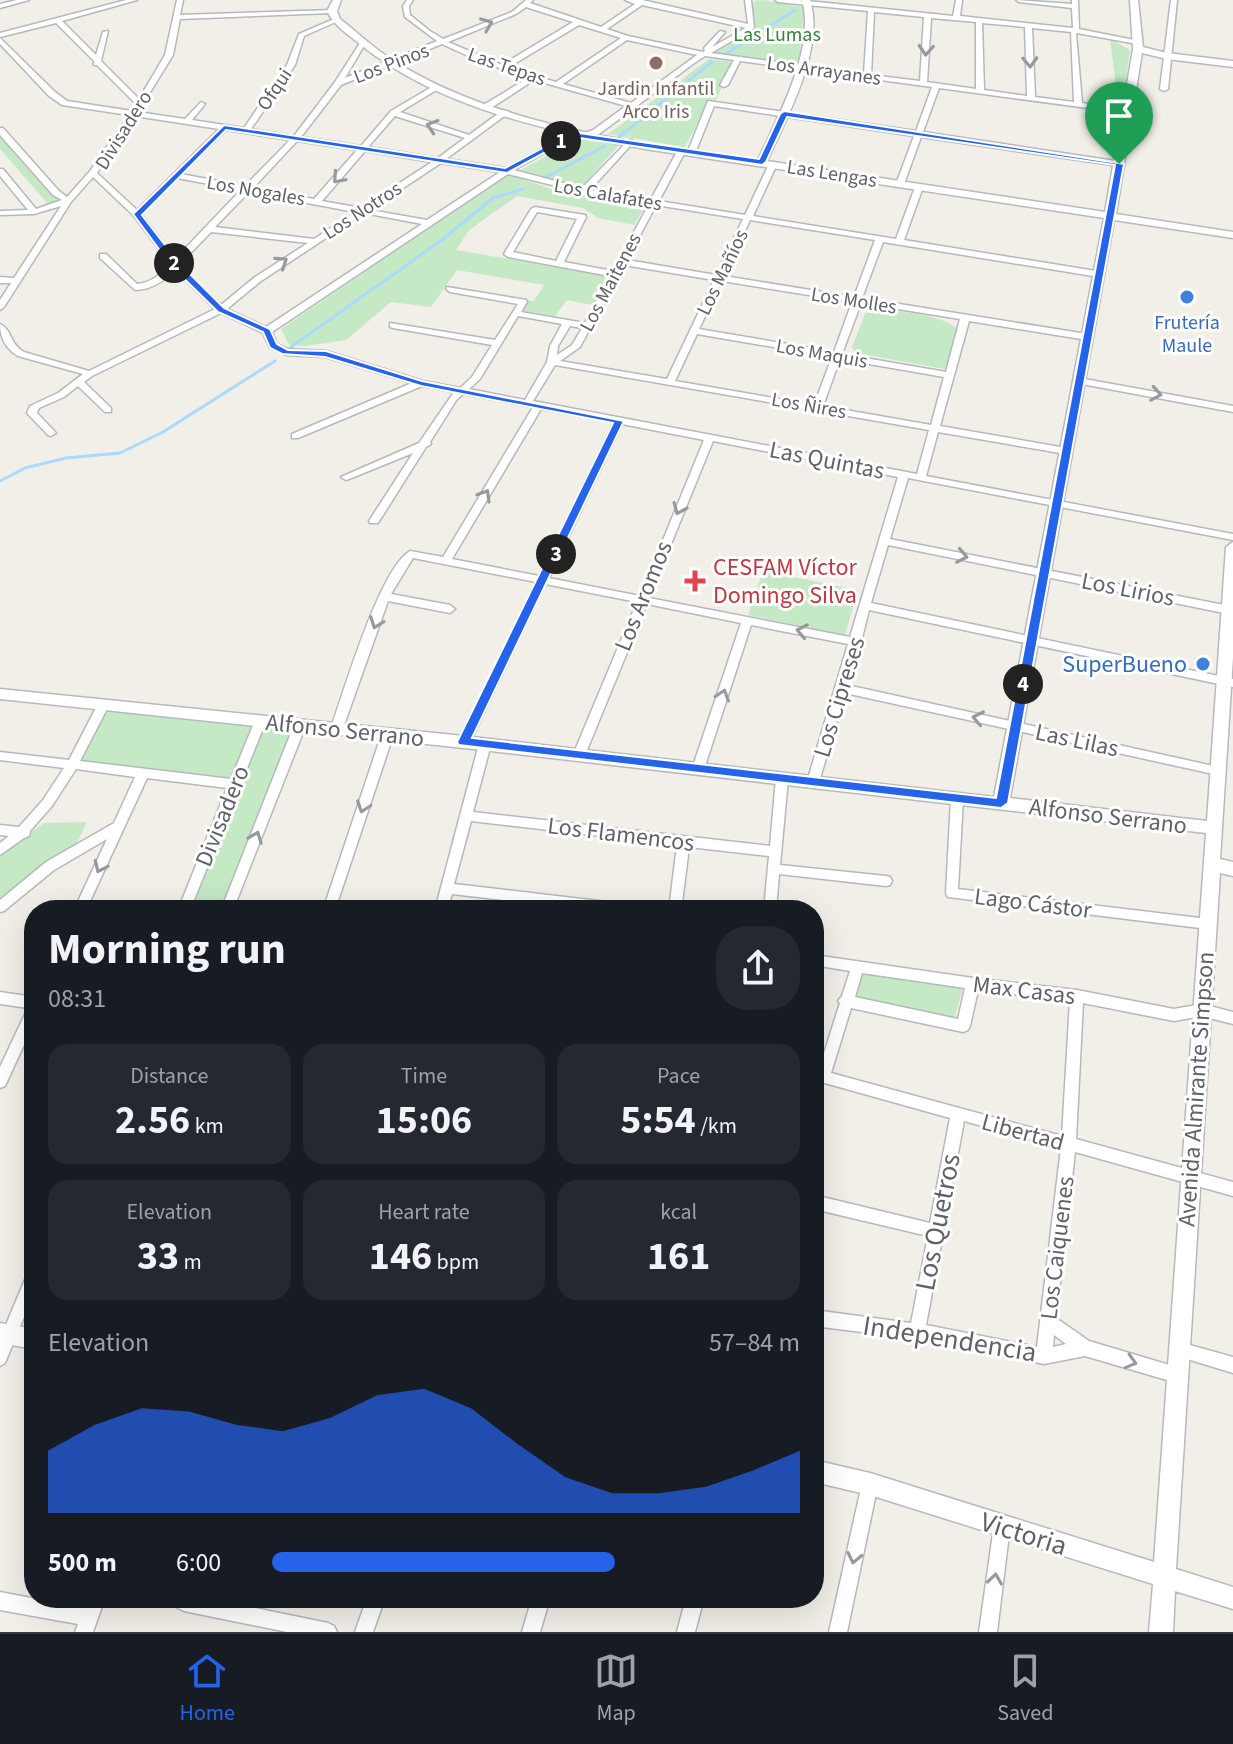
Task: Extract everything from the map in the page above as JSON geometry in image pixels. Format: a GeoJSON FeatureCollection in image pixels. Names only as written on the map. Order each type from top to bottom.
{"type":"FeatureCollection","features":[{"type":"Feature","properties":{"kind":"street"},"geometry":{"type":"LineString","coordinates":[[0,6],[26,0]]}},
{"type":"Feature","properties":{"kind":"street"},"geometry":{"type":"LineString","coordinates":[[0,38],[134,0]]}},
{"type":"Feature","properties":{"kind":"street","name":"Divisadero"},"geometry":{"type":"LineString","coordinates":[[180,0],[169,55],[93,173],[137,214],[175,265],[221,310],[267,331],[273,346],[286,352],[326,354],[421,383]]}},
{"type":"Feature","properties":{"kind":"street"},"geometry":{"type":"LineString","coordinates":[[176,17],[334,16],[337,0]]}},
{"type":"Feature","properties":{"kind":"street","name":"Las Tepas"},"geometry":{"type":"LineString","coordinates":[[410,0],[406,6],[407,16],[418,28],[444,42],[504,67],[631,105]]}},
{"type":"Feature","properties":{"kind":"street"},"geometry":{"type":"LineString","coordinates":[[628,0],[752,27]]}},
{"type":"Feature","properties":{"kind":"street"},"geometry":{"type":"LineString","coordinates":[[748,0],[752,27]]}},
{"type":"Feature","properties":{"kind":"street"},"geometry":{"type":"LineString","coordinates":[[778,0],[956,15]]}},
{"type":"Feature","properties":{"kind":"street"},"geometry":{"type":"LineString","coordinates":[[956,15],[959,0]]}},
{"type":"Feature","properties":{"kind":"street"},"geometry":{"type":"LineString","coordinates":[[1019,0],[1076,3],[1073,34],[1078,105]]}},
{"type":"Feature","properties":{"kind":"street"},"geometry":{"type":"LineString","coordinates":[[1001,803],[1129,112],[1138,46],[1134,0]]}},
{"type":"Feature","properties":{"kind":"street"},"geometry":{"type":"LineString","coordinates":[[1164,89],[1174,0]]}},
{"type":"Feature","properties":{"kind":"street"},"geometry":{"type":"LineString","coordinates":[[847,8],[847,1],[956,15],[979,21],[1075,30],[1105,35],[1167,56],[1233,64]]}},
{"type":"Feature","properties":{"kind":"street","name":"Los Pinos"},"geometry":{"type":"LineString","coordinates":[[338,83],[514,13],[527,2]]}},
{"type":"Feature","properties":{"kind":"street","name":"Los Arrayanes"},"geometry":{"type":"LineString","coordinates":[[527,2],[577,23],[626,38],[699,54],[1129,112]]}},
{"type":"Feature","properties":{"kind":"street"},"geometry":{"type":"LineString","coordinates":[[602,30],[642,2]]}},
{"type":"Feature","properties":{"kind":"street","name":"Los Mañíos"},"geometry":{"type":"LineString","coordinates":[[671,380],[749,218],[784,114],[804,67],[807,2]]}},
{"type":"Feature","properties":{"kind":"street"},"geometry":{"type":"LineString","coordinates":[[867,76],[871,10]]}},
{"type":"Feature","properties":{"kind":"street"},"geometry":{"type":"LineString","coordinates":[[923,84],[928,15]]}},
{"type":"Feature","properties":{"kind":"street","name":"Las Lengas"},"geometry":{"type":"LineString","coordinates":[[334,16],[362,44],[389,64],[435,87],[572,134],[1233,235]]}},
{"type":"Feature","properties":{"kind":"street","name":"Ofqui"},"geometry":{"type":"LineString","coordinates":[[245,132],[291,65],[301,35],[334,16]]}},
{"type":"Feature","properties":{"kind":"street"},"geometry":{"type":"LineString","coordinates":[[57,20],[140,104]]}},
{"type":"Feature","properties":{"kind":"street"},"geometry":{"type":"LineString","coordinates":[[979,21],[980,91]]}},
{"type":"Feature","properties":{"kind":"street"},"geometry":{"type":"LineString","coordinates":[[504,67],[577,23]]}},
{"type":"Feature","properties":{"kind":"street"},"geometry":{"type":"LineString","coordinates":[[1028,26],[1031,98]]}},
{"type":"Feature","properties":{"kind":"street"},"geometry":{"type":"LineString","coordinates":[[699,54],[752,27]]}},
{"type":"Feature","properties":{"kind":"street"},"geometry":{"type":"LineString","coordinates":[[97,63],[106,32]]}},
{"type":"Feature","properties":{"kind":"street"},"geometry":{"type":"LineString","coordinates":[[585,136],[596,132],[703,51],[722,32]]}},
{"type":"Feature","properties":{"kind":"street","name":"Los Calafates"},"geometry":{"type":"LineString","coordinates":[[0,38],[52,94],[65,103],[507,171],[584,191],[1099,274]]}},
{"type":"Feature","properties":{"kind":"street"},"geometry":{"type":"LineString","coordinates":[[559,83],[626,38]]}},
{"type":"Feature","properties":{"kind":"street","name":"Los Pinos"},"geometry":{"type":"LineString","coordinates":[[103,256],[137,288],[162,278],[296,138],[338,83],[362,44]]}},
{"type":"Feature","properties":{"kind":"street"},"geometry":{"type":"LineString","coordinates":[[724,85],[738,59]]}},
{"type":"Feature","properties":{"kind":"street"},"geometry":{"type":"LineString","coordinates":[[488,106],[536,76]]}},
{"type":"Feature","properties":{"kind":"street"},"geometry":{"type":"LineString","coordinates":[[900,184],[937,85]]}},
{"type":"Feature","properties":{"kind":"street"},"geometry":{"type":"LineString","coordinates":[[318,200],[394,113],[435,87]]}},
{"type":"Feature","properties":{"kind":"street","name":"Los Maitenes"},"geometry":{"type":"LineString","coordinates":[[445,562],[533,405],[552,362],[576,347],[711,103],[784,114]]}},
{"type":"Feature","properties":{"kind":"street"},"geometry":{"type":"LineString","coordinates":[[186,123],[201,104]]}},
{"type":"Feature","properties":{"kind":"street","name":"Los Notros"},"geometry":{"type":"LineString","coordinates":[[51,433],[32,410],[89,374],[221,310],[258,279],[440,160],[506,112]]}},
{"type":"Feature","properties":{"kind":"street"},"geometry":{"type":"LineString","coordinates":[[394,113],[471,138]]}},
{"type":"Feature","properties":{"kind":"street"},"geometry":{"type":"LineString","coordinates":[[784,114],[1119,164]]}},
{"type":"Feature","properties":{"kind":"street"},"geometry":{"type":"LineString","coordinates":[[137,214],[224,128]]}},
{"type":"Feature","properties":{"kind":"street"},"geometry":{"type":"LineString","coordinates":[[0,130],[56,193],[68,201]]}},
{"type":"Feature","properties":{"kind":"street"},"geometry":{"type":"LineString","coordinates":[[267,331],[507,171],[572,134]]}},
{"type":"Feature","properties":{"kind":"street"},"geometry":{"type":"LineString","coordinates":[[584,191],[629,142]]}},
{"type":"Feature","properties":{"kind":"street"},"geometry":{"type":"LineString","coordinates":[[0,171],[34,212]]}},
{"type":"Feature","properties":{"kind":"street"},"geometry":{"type":"LineString","coordinates":[[0,307],[68,201],[93,173]]}},
{"type":"Feature","properties":{"kind":"street","name":"Los Nogales"},"geometry":{"type":"LineString","coordinates":[[177,176],[428,223]]}},
{"type":"Feature","properties":{"kind":"street"},"geometry":{"type":"LineString","coordinates":[[899,242],[919,187]]}},
{"type":"Feature","properties":{"kind":"street"},"geometry":{"type":"LineString","coordinates":[[0,213],[34,212],[68,201]]}},
{"type":"Feature","properties":{"kind":"street"},"geometry":{"type":"LineString","coordinates":[[559,264],[582,217],[535,209],[508,254],[559,264],[615,274]]}},
{"type":"Feature","properties":{"kind":"street"},"geometry":{"type":"LineString","coordinates":[[210,229],[313,241]]}},
{"type":"Feature","properties":{"kind":"street"},"geometry":{"type":"LineString","coordinates":[[818,407],[880,239]]}},
{"type":"Feature","properties":{"kind":"street","name":"Los Molles"},"geometry":{"type":"LineString","coordinates":[[621,262],[1087,337]]}},
{"type":"Feature","properties":{"kind":"street"},"geometry":{"type":"LineString","coordinates":[[0,280],[17,281]]}},
{"type":"Feature","properties":{"kind":"street"},"geometry":{"type":"LineString","coordinates":[[374,521],[454,397],[475,379],[523,302],[450,289]]}},
{"type":"Feature","properties":{"kind":"street"},"geometry":{"type":"LineString","coordinates":[[515,313],[587,326]]}},
{"type":"Feature","properties":{"kind":"street"},"geometry":{"type":"LineString","coordinates":[[921,477],[965,318]]}},
{"type":"Feature","properties":{"kind":"street"},"geometry":{"type":"LineString","coordinates":[[552,362],[554,346],[567,323]]}},
{"type":"Feature","properties":{"kind":"street"},"geometry":{"type":"LineString","coordinates":[[393,325],[495,343]]}},
{"type":"Feature","properties":{"kind":"street"},"geometry":{"type":"LineString","coordinates":[[0,327],[6,332],[11,347],[20,353],[74,366],[89,374]]}},
{"type":"Feature","properties":{"kind":"street","name":"Los Maquis"},"geometry":{"type":"LineString","coordinates":[[694,331],[950,375]]}},
{"type":"Feature","properties":{"kind":"street","name":"Los Ñires"},"geometry":{"type":"LineString","coordinates":[[552,362],[671,380],[1066,451]]}},
{"type":"Feature","properties":{"kind":"street"},"geometry":{"type":"LineString","coordinates":[[1079,381],[1233,409]]}},
{"type":"Feature","properties":{"kind":"street"},"geometry":{"type":"LineString","coordinates":[[79,382],[108,410]]}},
{"type":"Feature","properties":{"kind":"street"},"geometry":{"type":"LineString","coordinates":[[295,436],[421,383]]}},
{"type":"Feature","properties":{"kind":"street","name":"Las Quintas"},"geometry":{"type":"LineString","coordinates":[[421,383],[1233,537]]}},
{"type":"Feature","properties":{"kind":"street"},"geometry":{"type":"LineString","coordinates":[[464,742],[619,421]]}},
{"type":"Feature","properties":{"kind":"street","name":"Los Aromos"},"geometry":{"type":"LineString","coordinates":[[579,755],[710,438]]}},
{"type":"Feature","properties":{"kind":"street"},"geometry":{"type":"LineString","coordinates":[[346,477],[426,444]]}},
{"type":"Feature","properties":{"kind":"street","name":"Los Cipreses"},"geometry":{"type":"LineString","coordinates":[[813,782],[904,474]]}},
{"type":"Feature","properties":{"kind":"street","name":"Los Lirios"},"geometry":{"type":"LineString","coordinates":[[885,541],[1229,610]]}},
{"type":"Feature","properties":{"kind":"street","name":"Avenida Almirante Simpson"},"geometry":{"type":"LineString","coordinates":[[1161,1632],[1211,864],[1228,682],[1233,547]]}},
{"type":"Feature","properties":{"kind":"street"},"geometry":{"type":"LineString","coordinates":[[337,728],[385,597],[400,566],[410,554],[856,642]]}},
{"type":"Feature","properties":{"kind":"street"},"geometry":{"type":"LineString","coordinates":[[385,597],[450,609]]}},
{"type":"Feature","properties":{"kind":"street"},"geometry":{"type":"LineString","coordinates":[[867,606],[1228,682]]}},
{"type":"Feature","properties":{"kind":"street"},"geometry":{"type":"LineString","coordinates":[[698,769],[747,621]]}},
{"type":"Feature","properties":{"kind":"street","name":"Las Lilas"},"geometry":{"type":"LineString","coordinates":[[843,688],[1218,771]]}},
{"type":"Feature","properties":{"kind":"street","name":"Alfonso Serrano"},"geometry":{"type":"LineString","coordinates":[[0,694],[388,733],[1214,828]]}},
{"type":"Feature","properties":{"kind":"street"},"geometry":{"type":"LineString","coordinates":[[0,850],[25,833],[74,764],[103,705]]}},
{"type":"Feature","properties":{"kind":"street","name":"Divisadero"},"geometry":{"type":"LineString","coordinates":[[188,900],[260,721]]}},
{"type":"Feature","properties":{"kind":"street","name":"Divisadero"},"geometry":{"type":"LineString","coordinates":[[231,900],[300,725]]}},
{"type":"Feature","properties":{"kind":"street"},"geometry":{"type":"LineString","coordinates":[[332,900],[388,733]]}},
{"type":"Feature","properties":{"kind":"street"},"geometry":{"type":"LineString","coordinates":[[444,900],[485,744]]}},
{"type":"Feature","properties":{"kind":"street"},"geometry":{"type":"LineString","coordinates":[[0,756],[235,784]]}},
{"type":"Feature","properties":{"kind":"street"},"geometry":{"type":"LineString","coordinates":[[85,900],[143,773]]}},
{"type":"Feature","properties":{"kind":"street"},"geometry":{"type":"LineString","coordinates":[[771,900],[782,779]]}},
{"type":"Feature","properties":{"kind":"street","name":"Lago Cástor"},"geometry":{"type":"LineString","coordinates":[[957,799],[952,893],[1208,924]]}},
{"type":"Feature","properties":{"kind":"street","name":"Los Flamencos"},"geometry":{"type":"LineString","coordinates":[[466,816],[776,852]]}},
{"type":"Feature","properties":{"kind":"street"},"geometry":{"type":"LineString","coordinates":[[0,907],[50,866],[120,825]]}},
{"type":"Feature","properties":{"kind":"street"},"geometry":{"type":"LineString","coordinates":[[0,830],[25,833]]}},
{"type":"Feature","properties":{"kind":"street"},"geometry":{"type":"LineString","coordinates":[[676,900],[684,841]]}},
{"type":"Feature","properties":{"kind":"street","name":"Alfonso Serrano"},"geometry":{"type":"LineString","coordinates":[[1211,864],[1233,869]]}},
{"type":"Feature","properties":{"kind":"street"},"geometry":{"type":"LineString","coordinates":[[775,869],[886,881]]}},
{"type":"Feature","properties":{"kind":"street"},"geometry":{"type":"LineString","coordinates":[[447,888],[548,900]]}},
{"type":"Feature","properties":{"kind":"street","name":"Max Casas"},"geometry":{"type":"LineString","coordinates":[[824,961],[1077,996],[1174,1015],[1202,1010],[1233,1018]]}},
{"type":"Feature","properties":{"kind":"street"},"geometry":{"type":"LineString","coordinates":[[824,1062],[858,966]]}},
{"type":"Feature","properties":{"kind":"street"},"geometry":{"type":"LineString","coordinates":[[845,1001],[963,1026],[973,984]]}},
{"type":"Feature","properties":{"kind":"street","name":"Los Caiquenes"},"geometry":{"type":"LineString","coordinates":[[1044,1356],[1069,1144],[1077,996]]}},
{"type":"Feature","properties":{"kind":"street"},"geometry":{"type":"LineString","coordinates":[[0,998],[24,1002]]}},
{"type":"Feature","properties":{"kind":"street"},"geometry":{"type":"LineString","coordinates":[[0,1082],[24,1030]]}},
{"type":"Feature","properties":{"kind":"street","name":"Libertad"},"geometry":{"type":"LineString","coordinates":[[824,1077],[1233,1189]]}},
{"type":"Feature","properties":{"kind":"street","name":"Los Quetros"},"geometry":{"type":"LineString","coordinates":[[917,1331],[958,1114]]}},
{"type":"Feature","properties":{"kind":"street"},"geometry":{"type":"LineString","coordinates":[[824,1204],[936,1231]]}},
{"type":"Feature","properties":{"kind":"street"},"geometry":{"type":"LineString","coordinates":[[0,1358],[5,1334],[24,1295]]}},
{"type":"Feature","properties":{"kind":"street","name":"Independencia"},"geometry":{"type":"LineString","coordinates":[[824,1319],[917,1331],[1044,1356],[1085,1348]]}},
{"type":"Feature","properties":{"kind":"street","name":"Independencia"},"geometry":{"type":"LineString","coordinates":[[1047,1321],[1085,1348],[1177,1375]]}},
{"type":"Feature","properties":{"kind":"street"},"geometry":{"type":"LineString","coordinates":[[1179,1350],[1233,1365]]}},
{"type":"Feature","properties":{"kind":"street","name":"Victoria"},"geometry":{"type":"LineString","coordinates":[[824,1473],[870,1484],[1233,1598]]}},
{"type":"Feature","properties":{"kind":"street"},"geometry":{"type":"LineString","coordinates":[[838,1632],[870,1484]]}},
{"type":"Feature","properties":{"kind":"street"},"geometry":{"type":"LineString","coordinates":[[988,1632],[1002,1526]]}},
{"type":"Feature","properties":{"kind":"street"},"geometry":{"type":"LineString","coordinates":[[0,1601],[24,1607]]}},
{"type":"Feature","properties":{"kind":"street"},"geometry":{"type":"LineString","coordinates":[[26,1608],[87,1624]]}},
{"type":"Feature","properties":{"kind":"street"},"geometry":{"type":"LineString","coordinates":[[213,1608],[328,1632]]}},
{"type":"Feature","properties":{"kind":"street"},"geometry":{"type":"LineString","coordinates":[[364,1632],[372,1608]]}},
{"type":"Feature","properties":{"kind":"street"},"geometry":{"type":"LineString","coordinates":[[531,1632],[538,1608]]}},
{"type":"Feature","properties":{"kind":"street"},"geometry":{"type":"LineString","coordinates":[[686,1632],[692,1608]]}},
{"type":"Feature","properties":{"kind":"green space","name":"Las Lumas"},"geometry":{"type":"Polygon","coordinates":[[[755,1],[804,7],[799,64],[713,54],[755,24],[751,7],[755,1]]]}},
{"type":"Feature","properties":{"kind":"green space"},"geometry":{"type":"Polygon","coordinates":[[[1110,39],[1130,50],[1124,93],[1117,93],[1110,39]]]}},
{"type":"Feature","properties":{"kind":"green space"},"geometry":{"type":"Polygon","coordinates":[[[709,59],[734,62],[716,100],[710,99],[685,147],[608,134],[709,59]]]}},
{"type":"Feature","properties":{"kind":"green space"},"geometry":{"type":"Polygon","coordinates":[[[0,127],[64,200],[48,204],[0,149],[0,127]]]}},
{"type":"Feature","properties":{"kind":"green space"},"geometry":{"type":"Polygon","coordinates":[[[578,138],[619,145],[581,187],[521,170],[578,138]]]}},
{"type":"Feature","properties":{"kind":"green space"},"geometry":{"type":"Polygon","coordinates":[[[508,174],[554,190],[646,205],[634,225],[598,218],[583,208],[517,196],[469,230],[456,250],[609,276],[593,305],[567,300],[555,316],[519,310],[525,300],[534,301],[544,285],[457,270],[431,307],[391,302],[346,340],[289,345],[281,329],[508,174]]]}},
{"type":"Feature","properties":{"kind":"green space"},"geometry":{"type":"Polygon","coordinates":[[[875,309],[920,314],[952,325],[958,330],[950,367],[945,369],[856,353],[852,347],[865,314],[875,309]]]}},
{"type":"Feature","properties":{"kind":"green space"},"geometry":{"type":"Polygon","coordinates":[[[763,571],[858,590],[845,635],[748,615],[763,571]]]}},
{"type":"Feature","properties":{"kind":"green space"},"geometry":{"type":"Polygon","coordinates":[[[107,711],[252,724],[230,779],[81,761],[107,711]]]}},
{"type":"Feature","properties":{"kind":"green space"},"geometry":{"type":"Polygon","coordinates":[[[265,726],[292,728],[226,900],[193,900],[265,726]]]}},
{"type":"Feature","properties":{"kind":"green space"},"geometry":{"type":"Polygon","coordinates":[[[87,822],[76,845],[0,903],[0,853],[44,823],[87,822]]]}},
{"type":"Feature","properties":{"kind":"green space"},"geometry":{"type":"Polygon","coordinates":[[[863,972],[963,988],[954,1019],[853,997],[863,972]]]}},
{"type":"Feature","properties":{"kind":"waterway"},"geometry":{"type":"LineString","coordinates":[[724,55],[795,10]]}},
{"type":"Feature","properties":{"kind":"waterway"},"geometry":{"type":"LineString","coordinates":[[619,137],[712,62]]}},
{"type":"Feature","properties":{"kind":"waterway"},"geometry":{"type":"LineString","coordinates":[[544,178],[605,146]]}},
{"type":"Feature","properties":{"kind":"waterway"},"geometry":{"type":"LineString","coordinates":[[291,347],[442,240],[493,198],[523,189]]}},
{"type":"Feature","properties":{"kind":"waterway"},"geometry":{"type":"LineString","coordinates":[[0,481],[25,468],[66,458],[120,453],[163,432],[275,361]]}},
{"type":"Feature","properties":{"kind":"place","name":"Jardin Infantil Arco Iris"},"geometry":{"type":"Point","coordinates":[656,63]}},
{"type":"Feature","properties":{"kind":"place","name":"Frutería Maule"},"geometry":{"type":"Point","coordinates":[1187,297]}},
{"type":"Feature","properties":{"kind":"place","name":"CESFAM Víctor Domingo Silva"},"geometry":{"type":"Point","coordinates":[695,581]}},
{"type":"Feature","properties":{"kind":"place","name":"SuperBueno"},"geometry":{"type":"Point","coordinates":[1203,664]}},
{"type":"Feature","properties":{"kind":"route"},"geometry":{"type":"LineString","coordinates":[[784,114],[1119,164],[1001,803],[464,742],[619,421],[421,383],[326,354],[286,352],[273,346],[267,331],[221,310],[175,265],[137,214],[224,128],[507,171],[572,134],[762,162],[784,114]]}}]}
